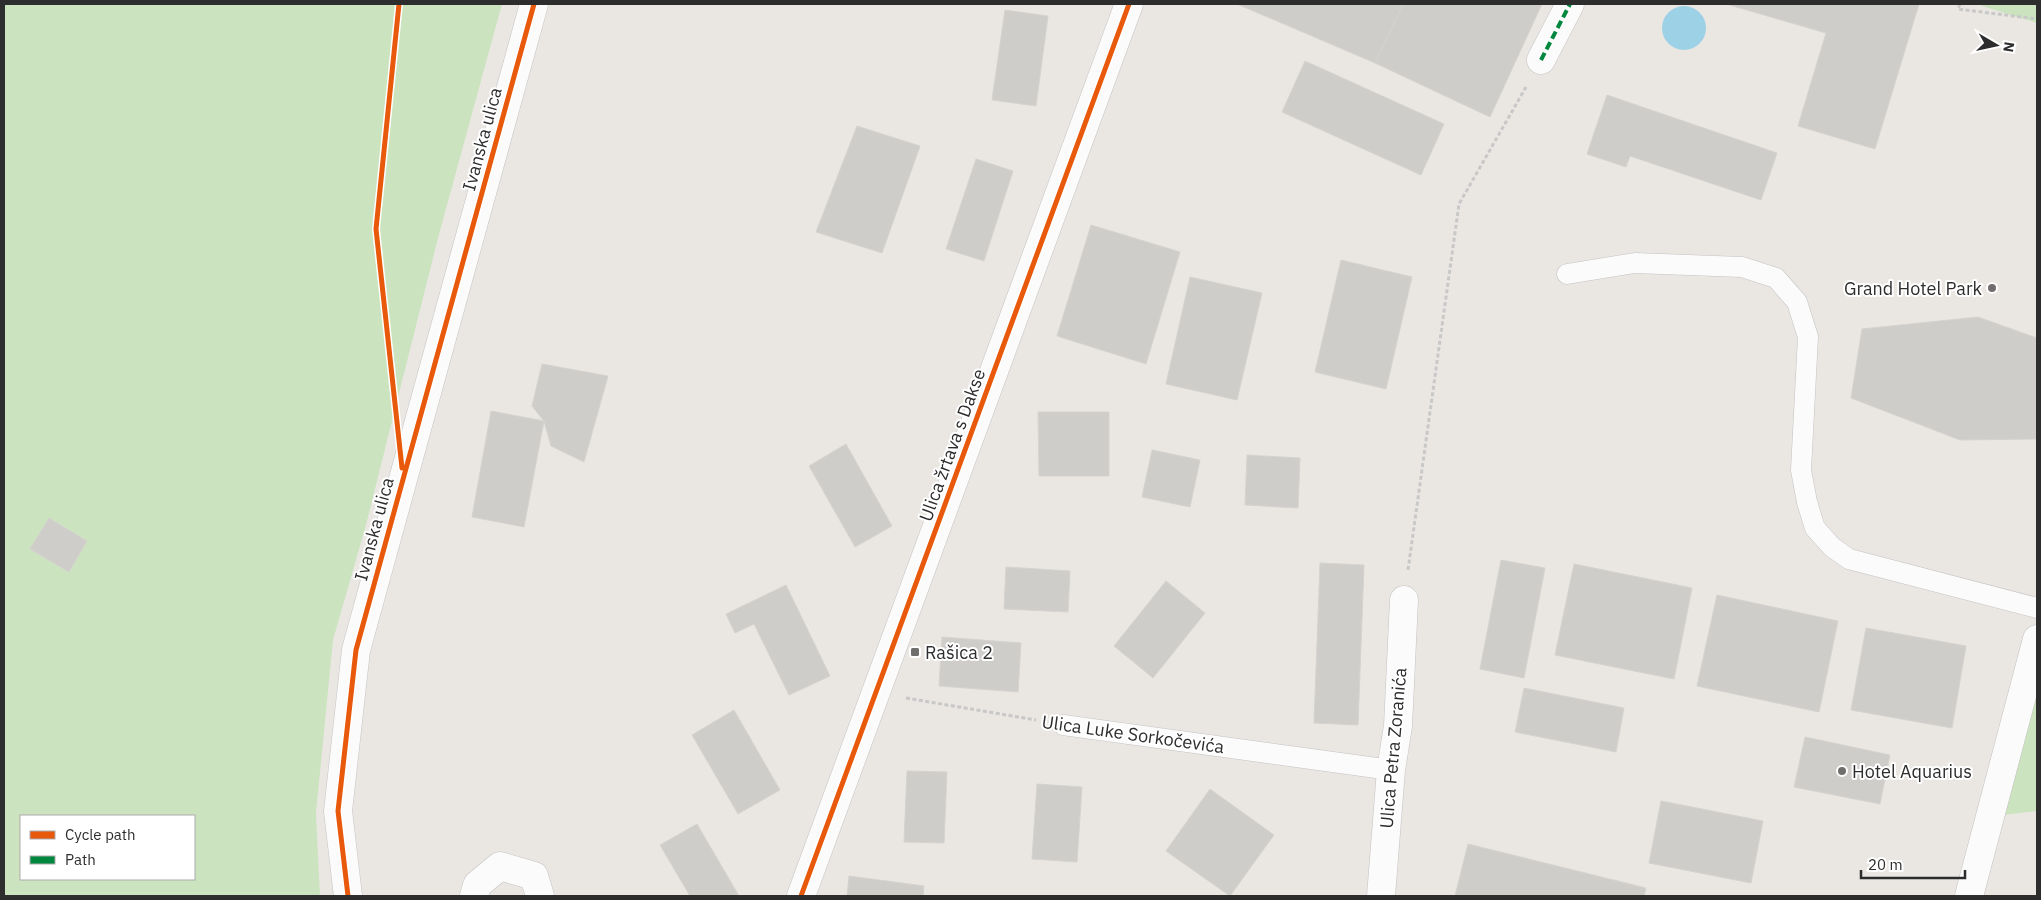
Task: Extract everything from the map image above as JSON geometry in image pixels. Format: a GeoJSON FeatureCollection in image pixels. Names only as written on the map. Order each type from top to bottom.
{"type":"FeatureCollection","features":[{"type":"Feature","properties":{"kind":"street","name":"Ivanska ulica"},"geometry":{"type":"LineString","coordinates":[[348,896],[338,811],[356,650],[534,4]]}},
{"type":"Feature","properties":{"kind":"street","name":"Ulica žrtava s Dakse"},"geometry":{"type":"LineString","coordinates":[[801,896],[1129,4]]}},
{"type":"Feature","properties":{"kind":"street"},"geometry":{"type":"LineString","coordinates":[[1541,60],[1570,4]]}},
{"type":"Feature","properties":{"kind":"street","name":"Ulica Petra Zoranića"},"geometry":{"type":"LineString","coordinates":[[1382,896],[1390,770],[1398,726],[1404,600]]}},
{"type":"Feature","properties":{"kind":"street"},"geometry":{"type":"LineString","coordinates":[[1968,896],[2037,640]]}},
{"type":"Feature","properties":{"kind":"street"},"geometry":{"type":"LineString","coordinates":[[474,896],[477,884],[500,866],[534,876],[540,896]]}},
{"type":"Feature","properties":{"kind":"lane"},"geometry":{"type":"LineString","coordinates":[[1566,274],[1635,263],[1742,267],[1776,278],[1797,302],[1808,337],[1801,470],[1807,502],[1815,528],[1832,547],[1849,558],[2037,608]]}},
{"type":"Feature","properties":{"kind":"lane","name":"Ulica Luke Sorkočevića"},"geometry":{"type":"LineString","coordinates":[[1063,725],[1390,770]]}},
{"type":"Feature","properties":{"kind":"path"},"geometry":{"type":"LineString","coordinates":[[1960,4],[1958,9],[2037,19]]}},
{"type":"Feature","properties":{"kind":"path"},"geometry":{"type":"LineString","coordinates":[[1404,600],[1459,204],[1541,60]]}},
{"type":"Feature","properties":{"kind":"green space"},"geometry":{"type":"Polygon","coordinates":[[[4,4],[502,4],[438,238],[366,525],[333,640],[316,813],[320,896],[4,896],[4,4]]]}},
{"type":"Feature","properties":{"kind":"green space"},"geometry":{"type":"Polygon","coordinates":[[[1983,4],[2037,4],[2037,23],[1982,6],[1983,4]]]}},
{"type":"Feature","properties":{"kind":"green space"},"geometry":{"type":"Polygon","coordinates":[[[2037,693],[2037,811],[2003,815],[2037,693]]]}},
{"type":"Feature","properties":{"kind":"water"},"geometry":{"type":"Polygon","coordinates":[[[1688,6],[1700,12],[1705,19],[1705,37],[1700,44],[1693,49],[1680,50],[1672,47],[1665,40],[1662,24],[1665,16],[1672,9],[1688,6]]]}},
{"type":"Feature","properties":{"kind":"building"},"geometry":{"type":"Polygon","coordinates":[[[1237,4],[1403,4],[1375,63],[1237,4]]]}},
{"type":"Feature","properties":{"kind":"building"},"geometry":{"type":"Polygon","coordinates":[[[1403,4],[1542,4],[1490,117],[1375,63],[1403,4]]]}},
{"type":"Feature","properties":{"kind":"building"},"geometry":{"type":"Polygon","coordinates":[[[1726,4],[1919,4],[1875,149],[1798,126],[1826,33],[1726,4]]]}},
{"type":"Feature","properties":{"kind":"building"},"geometry":{"type":"Polygon","coordinates":[[[1005,10],[1048,16],[1036,106],[992,100],[1005,10]]]}},
{"type":"Feature","properties":{"kind":"building"},"geometry":{"type":"Polygon","coordinates":[[[1305,61],[1444,124],[1421,175],[1282,112],[1305,61]]]}},
{"type":"Feature","properties":{"kind":"building"},"geometry":{"type":"Polygon","coordinates":[[[1607,95],[1777,153],[1761,200],[1630,156],[1626,167],[1587,154],[1607,95]]]}},
{"type":"Feature","properties":{"kind":"building"},"geometry":{"type":"Polygon","coordinates":[[[857,126],[920,146],[882,253],[816,232],[857,126]]]}},
{"type":"Feature","properties":{"kind":"building"},"geometry":{"type":"Polygon","coordinates":[[[976,159],[1013,171],[984,261],[946,249],[976,159]]]}},
{"type":"Feature","properties":{"kind":"building"},"geometry":{"type":"Polygon","coordinates":[[[1091,225],[1180,252],[1146,364],[1057,336],[1091,225]]]}},
{"type":"Feature","properties":{"kind":"building"},"geometry":{"type":"Polygon","coordinates":[[[1341,260],[1412,277],[1386,389],[1315,372],[1341,260]]]}},
{"type":"Feature","properties":{"kind":"building"},"geometry":{"type":"Polygon","coordinates":[[[1190,277],[1262,293],[1237,400],[1166,384],[1190,277]]]}},
{"type":"Feature","properties":{"kind":"building"},"geometry":{"type":"Polygon","coordinates":[[[1978,317],[2037,338],[2037,439],[1960,440],[1851,398],[1862,329],[1978,317]]]}},
{"type":"Feature","properties":{"kind":"building"},"geometry":{"type":"Polygon","coordinates":[[[542,364],[608,376],[584,462],[551,446],[544,421],[532,406],[542,364]]]}},
{"type":"Feature","properties":{"kind":"building"},"geometry":{"type":"Polygon","coordinates":[[[491,411],[544,421],[524,527],[472,517],[491,411]]]}},
{"type":"Feature","properties":{"kind":"building"},"geometry":{"type":"Polygon","coordinates":[[[1038,412],[1109,412],[1109,476],[1039,476],[1038,412]]]}},
{"type":"Feature","properties":{"kind":"building"},"geometry":{"type":"Polygon","coordinates":[[[846,444],[892,526],[855,547],[809,466],[846,444]]]}},
{"type":"Feature","properties":{"kind":"building"},"geometry":{"type":"Polygon","coordinates":[[[1152,450],[1200,460],[1190,507],[1142,497],[1152,450]]]}},
{"type":"Feature","properties":{"kind":"building"},"geometry":{"type":"Polygon","coordinates":[[[1247,455],[1300,458],[1298,508],[1245,505],[1247,455]]]}},
{"type":"Feature","properties":{"kind":"building"},"geometry":{"type":"Polygon","coordinates":[[[49,518],[87,541],[69,572],[30,549],[49,518]]]}},
{"type":"Feature","properties":{"kind":"building"},"geometry":{"type":"Polygon","coordinates":[[[1501,560],[1545,568],[1524,678],[1480,669],[1501,560]]]}},
{"type":"Feature","properties":{"kind":"building"},"geometry":{"type":"Polygon","coordinates":[[[1320,563],[1364,565],[1358,725],[1314,723],[1320,563]]]}},
{"type":"Feature","properties":{"kind":"building"},"geometry":{"type":"Polygon","coordinates":[[[1574,564],[1692,588],[1674,679],[1555,655],[1574,564]]]}},
{"type":"Feature","properties":{"kind":"building"},"geometry":{"type":"Polygon","coordinates":[[[1006,567],[1070,571],[1068,612],[1004,609],[1006,567]]]}},
{"type":"Feature","properties":{"kind":"building"},"geometry":{"type":"Polygon","coordinates":[[[1166,581],[1205,613],[1153,678],[1114,646],[1166,581]]]}},
{"type":"Feature","properties":{"kind":"building"},"geometry":{"type":"Polygon","coordinates":[[[786,585],[830,676],[789,695],[754,624],[735,633],[726,614],[786,585]]]}},
{"type":"Feature","properties":{"kind":"building"},"geometry":{"type":"Polygon","coordinates":[[[1717,595],[1838,621],[1819,712],[1697,686],[1717,595]]]}},
{"type":"Feature","properties":{"kind":"building"},"geometry":{"type":"Polygon","coordinates":[[[1866,628],[1966,646],[1952,728],[1851,710],[1866,628]]]}},
{"type":"Feature","properties":{"kind":"building"},"geometry":{"type":"Polygon","coordinates":[[[942,637],[1021,643],[1018,692],[939,686],[942,637]]]}},
{"type":"Feature","properties":{"kind":"building"},"geometry":{"type":"Polygon","coordinates":[[[1524,688],[1624,708],[1616,752],[1515,732],[1524,688]]]}},
{"type":"Feature","properties":{"kind":"building"},"geometry":{"type":"Polygon","coordinates":[[[734,710],[780,790],[738,814],[692,735],[734,710]]]}},
{"type":"Feature","properties":{"kind":"building","name":"Hotel Aquarius"},"geometry":{"type":"Polygon","coordinates":[[[1805,737],[1890,755],[1880,804],[1794,787],[1805,737]]]}},
{"type":"Feature","properties":{"kind":"building"},"geometry":{"type":"Polygon","coordinates":[[[907,771],[947,772],[944,843],[904,842],[907,771]]]}},
{"type":"Feature","properties":{"kind":"building"},"geometry":{"type":"Polygon","coordinates":[[[1037,784],[1082,787],[1077,862],[1032,859],[1037,784]]]}},
{"type":"Feature","properties":{"kind":"building"},"geometry":{"type":"Polygon","coordinates":[[[1210,789],[1274,835],[1230,896],[1166,851],[1210,789]]]}},
{"type":"Feature","properties":{"kind":"building"},"geometry":{"type":"Polygon","coordinates":[[[1661,801],[1763,821],[1751,883],[1649,863],[1661,801]]]}},
{"type":"Feature","properties":{"kind":"building"},"geometry":{"type":"Polygon","coordinates":[[[697,824],[739,896],[690,896],[660,845],[697,824]]]}},
{"type":"Feature","properties":{"kind":"building"},"geometry":{"type":"Polygon","coordinates":[[[1468,844],[1646,888],[1644,896],[1455,896],[1468,844]]]}},
{"type":"Feature","properties":{"kind":"building"},"geometry":{"type":"Polygon","coordinates":[[[849,876],[924,886],[923,896],[847,896],[849,876]]]}},
{"type":"Feature","properties":{"kind":"marked path"},"geometry":{"type":"LineString","coordinates":[[1541,60],[1570,4]]}},
{"type":"Feature","properties":{"kind":"cycle path"},"geometry":{"type":"LineString","coordinates":[[399,4],[376,229],[402,468]]}},
{"type":"Feature","properties":{"kind":"cycle path"},"geometry":{"type":"LineString","coordinates":[[348,896],[338,811],[356,650],[534,4]]}},
{"type":"Feature","properties":{"kind":"cycle path"},"geometry":{"type":"LineString","coordinates":[[801,896],[1129,4]]}},
{"type":"Feature","properties":{"kind":"place","name":"Grand Hotel Park"},"geometry":{"type":"Point","coordinates":[1992,288]}},
{"type":"Feature","properties":{"kind":"place","name":"Rašica 2"},"geometry":{"type":"Point","coordinates":[915,652]}},
{"type":"Feature","properties":{"kind":"place","name":"Hotel Aquarius"},"geometry":{"type":"Point","coordinates":[1842,771]}}]}
